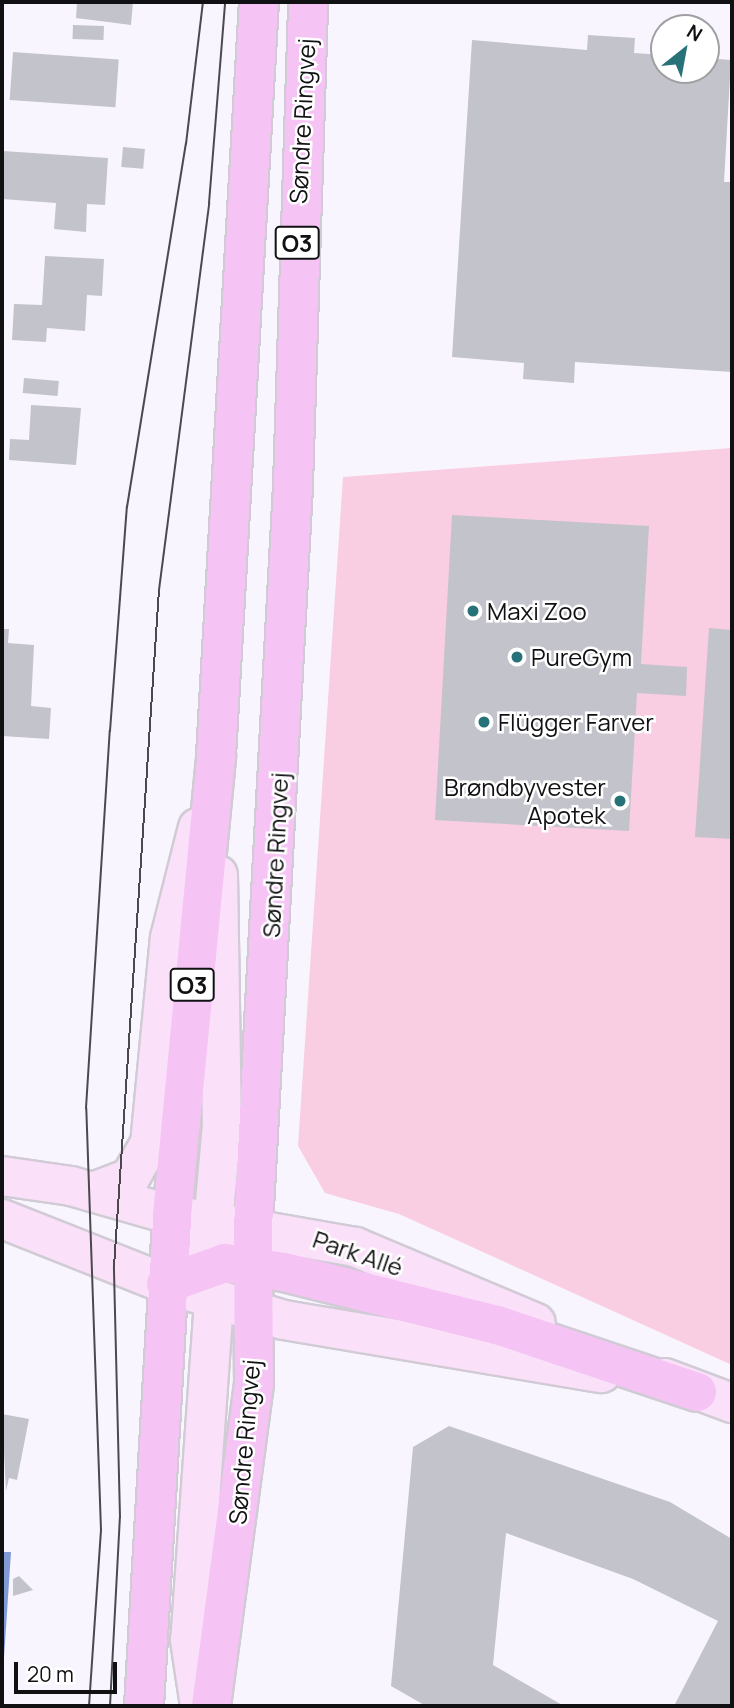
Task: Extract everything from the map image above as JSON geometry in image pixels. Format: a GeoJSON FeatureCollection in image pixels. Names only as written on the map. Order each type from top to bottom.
{"type":"FeatureCollection","features":[{"type":"Feature","properties":{"kind":"main road","name":"Søndre Ringvej"},"geometry":{"type":"LineString","coordinates":[[144,1706],[166,1284],[216,756],[259,2]]}},
{"type":"Feature","properties":{"kind":"main road","name":"Søndre Ringvej"},"geometry":{"type":"LineString","coordinates":[[211,1706],[251,1417],[253,1311],[223,1274],[253,1227],[292,510],[308,2]]}},
{"type":"Feature","properties":{"kind":"main road"},"geometry":{"type":"LineString","coordinates":[[166,1284],[223,1274],[497,1325],[715,1397]]}},
{"type":"Feature","properties":{"kind":"street"},"geometry":{"type":"LineString","coordinates":[[93,1192],[130,1178],[150,1144],[170,938],[216,756]]}},
{"type":"Feature","properties":{"kind":"street"},"geometry":{"type":"LineString","coordinates":[[200,1706],[190,1640],[223,1274],[214,1223],[222,1091],[216,756]]}},
{"type":"Feature","properties":{"kind":"street","name":"Park Allé"},"geometry":{"type":"LineString","coordinates":[[2,1176],[93,1192],[172,1215],[253,1227],[355,1247],[715,1397]]}},
{"type":"Feature","properties":{"kind":"street"},"geometry":{"type":"LineString","coordinates":[[172,1215],[223,1274]]}},
{"type":"Feature","properties":{"kind":"street"},"geometry":{"type":"LineString","coordinates":[[2,1219],[166,1284]]}},
{"type":"Feature","properties":{"kind":"street"},"geometry":{"type":"LineString","coordinates":[[253,1311],[312,1327],[477,1349],[715,1397]]}},
{"type":"Feature","properties":{"kind":"shaded area"},"geometry":{"type":"Polygon","coordinates":[[[732,448],[732,1365],[399,1214],[325,1193],[298,1146],[343,477],[732,448]]]}},
{"type":"Feature","properties":{"kind":"water"},"geometry":{"type":"Polygon","coordinates":[[[2,1552],[11,1552],[2,1688],[2,1552]]]}},
{"type":"Feature","properties":{"kind":"building"},"geometry":{"type":"Polygon","coordinates":[[[77,2],[133,2],[131,25],[76,18],[77,2]]]}},
{"type":"Feature","properties":{"kind":"building"},"geometry":{"type":"Polygon","coordinates":[[[73,25],[104,26],[103,40],[73,39],[73,25]]]}},
{"type":"Feature","properties":{"kind":"building"},"geometry":{"type":"Polygon","coordinates":[[[588,35],[635,38],[634,53],[650,54],[650,84],[720,84],[720,59],[731,60],[724,182],[732,182],[732,372],[575,362],[574,383],[523,379],[524,363],[452,357],[472,40],[587,50],[588,35]]]}},
{"type":"Feature","properties":{"kind":"building"},"geometry":{"type":"Polygon","coordinates":[[[13,52],[119,59],[115,107],[10,100],[13,52]]]}},
{"type":"Feature","properties":{"kind":"building"},"geometry":{"type":"Polygon","coordinates":[[[123,147],[145,149],[143,169],[121,167],[123,147]]]}},
{"type":"Feature","properties":{"kind":"building"},"geometry":{"type":"Polygon","coordinates":[[[3,151],[108,158],[105,205],[87,204],[86,232],[54,229],[56,203],[2,199],[3,151]]]}},
{"type":"Feature","properties":{"kind":"building"},"geometry":{"type":"Polygon","coordinates":[[[45,256],[104,259],[102,296],[87,295],[85,331],[47,328],[46,342],[12,340],[14,304],[42,305],[45,256]]]}},
{"type":"Feature","properties":{"kind":"building"},"geometry":{"type":"Polygon","coordinates":[[[24,378],[59,381],[58,396],[23,393],[24,378]]]}},
{"type":"Feature","properties":{"kind":"building"},"geometry":{"type":"Polygon","coordinates":[[[31,405],[81,408],[76,465],[9,460],[10,439],[29,440],[31,405]]]}},
{"type":"Feature","properties":{"kind":"building"},"geometry":{"type":"Polygon","coordinates":[[[452,515],[649,526],[641,664],[687,667],[686,696],[637,693],[629,831],[435,820],[452,515]]]}},
{"type":"Feature","properties":{"kind":"building"},"geometry":{"type":"Polygon","coordinates":[[[709,628],[732,630],[732,839],[695,837],[709,628]]]}},
{"type":"Feature","properties":{"kind":"building"},"geometry":{"type":"Polygon","coordinates":[[[2,629],[9,629],[8,643],[34,645],[31,706],[51,708],[49,739],[2,736],[2,629]]]}},
{"type":"Feature","properties":{"kind":"building"},"geometry":{"type":"Polygon","coordinates":[[[2,1414],[29,1419],[17,1480],[9,1478],[6,1491],[2,1414]]]}},
{"type":"Feature","properties":{"kind":"building"},"geometry":{"type":"Polygon","coordinates":[[[449,1426],[670,1502],[732,1539],[732,1706],[674,1706],[718,1621],[633,1579],[506,1533],[493,1665],[564,1706],[426,1706],[391,1686],[413,1447],[449,1426]]]}},
{"type":"Feature","properties":{"kind":"building"},"geometry":{"type":"Polygon","coordinates":[[[19,1576],[33,1590],[13,1596],[13,1579],[19,1576]]]}},
{"type":"Feature","properties":{"kind":"tram line"},"geometry":{"type":"LineString","coordinates":[[89,1706],[101,1530],[86,1108],[110,731],[127,507],[186,144],[203,2]]}},
{"type":"Feature","properties":{"kind":"tram line"},"geometry":{"type":"LineString","coordinates":[[110,1706],[120,1517],[114,1267],[159,590],[209,203],[225,2]]}},
{"type":"Feature","properties":{"kind":"place","name":"Maxi Zoo"},"geometry":{"type":"Point","coordinates":[473,611]}},
{"type":"Feature","properties":{"kind":"place","name":"PureGym"},"geometry":{"type":"Point","coordinates":[517,657]}},
{"type":"Feature","properties":{"kind":"place","name":"Flügger Farver"},"geometry":{"type":"Point","coordinates":[484,722]}},
{"type":"Feature","properties":{"kind":"place","name":"Brøndbyvester Apotek"},"geometry":{"type":"Point","coordinates":[620,801]}}]}
